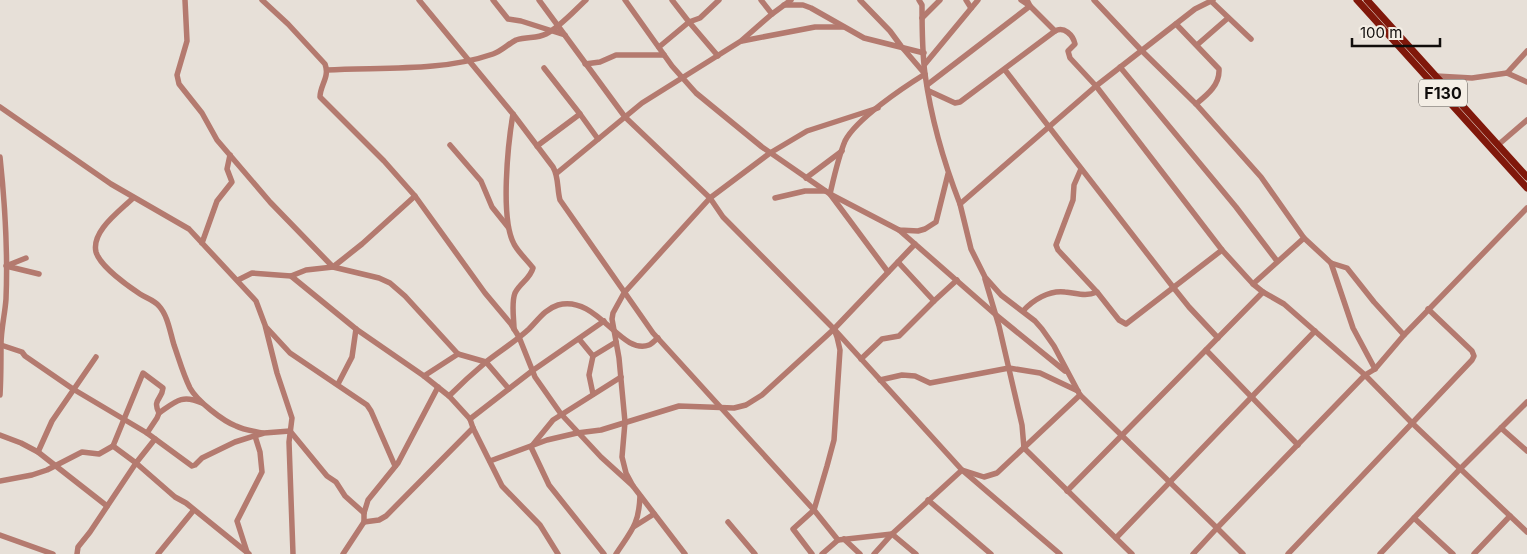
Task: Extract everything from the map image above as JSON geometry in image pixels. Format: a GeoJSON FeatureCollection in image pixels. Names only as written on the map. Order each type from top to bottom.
{"type":"FeatureCollection","features":[{"type":"Feature","properties":{"kind":"main road","name":"F130"},"geometry":{"type":"LineString","coordinates":[[1357,0],[1527,188]]}},
{"type":"Feature","properties":{"kind":"main road","name":"F130"},"geometry":{"type":"LineString","coordinates":[[1367,0],[1527,177]]}},
{"type":"Feature","properties":{"kind":"street"},"geometry":{"type":"LineString","coordinates":[[185,0],[187,41],[177,75],[179,84],[202,113],[217,140],[270,202],[334,267]]}},
{"type":"Feature","properties":{"kind":"street"},"geometry":{"type":"LineString","coordinates":[[262,0],[288,24],[325,64],[327,70],[326,80],[320,97],[378,154],[414,196],[485,293],[514,329],[532,371],[561,414],[633,486]]}},
{"type":"Feature","properties":{"kind":"street"},"geometry":{"type":"LineString","coordinates":[[419,0],[513,114],[557,173],[560,200],[624,293],[658,338],[841,540],[860,554]]}},
{"type":"Feature","properties":{"kind":"street"},"geometry":{"type":"LineString","coordinates":[[493,0],[508,19],[521,21],[565,35]]}},
{"type":"Feature","properties":{"kind":"street"},"geometry":{"type":"LineString","coordinates":[[539,0],[625,117],[710,198],[731,225],[834,329],[962,470],[1060,554]]}},
{"type":"Feature","properties":{"kind":"street"},"geometry":{"type":"LineString","coordinates":[[327,70],[414,68],[469,60],[495,53],[521,39],[527,37],[538,38],[558,25],[586,0]]}},
{"type":"Feature","properties":{"kind":"street"},"geometry":{"type":"LineString","coordinates":[[625,0],[664,55],[696,93],[770,153],[806,178],[827,192],[899,230],[996,315],[1069,375]]}},
{"type":"Feature","properties":{"kind":"street"},"geometry":{"type":"LineString","coordinates":[[672,0],[718,56]]}},
{"type":"Feature","properties":{"kind":"street"},"geometry":{"type":"LineString","coordinates":[[659,47],[689,22],[700,18],[719,0]]}},
{"type":"Feature","properties":{"kind":"street"},"geometry":{"type":"LineString","coordinates":[[761,0],[772,14]]}},
{"type":"Feature","properties":{"kind":"street"},"geometry":{"type":"LineString","coordinates":[[557,173],[642,104],[741,41],[772,14],[792,0]]}},
{"type":"Feature","properties":{"kind":"street"},"geometry":{"type":"LineString","coordinates":[[860,0],[890,31],[925,74]]}},
{"type":"Feature","properties":{"kind":"street"},"geometry":{"type":"LineString","coordinates":[[919,0],[922,5],[925,74],[948,174],[960,204],[971,249],[985,277],[996,315],[1022,425],[1024,448],[1132,554]]}},
{"type":"Feature","properties":{"kind":"street"},"geometry":{"type":"LineString","coordinates":[[922,18],[940,0]]}},
{"type":"Feature","properties":{"kind":"street"},"geometry":{"type":"LineString","coordinates":[[966,0],[971,8]]}},
{"type":"Feature","properties":{"kind":"street"},"geometry":{"type":"LineString","coordinates":[[925,64],[978,0]]}},
{"type":"Feature","properties":{"kind":"street"},"geometry":{"type":"LineString","coordinates":[[1021,0],[1030,6],[1055,31]]}},
{"type":"Feature","properties":{"kind":"street"},"geometry":{"type":"LineString","coordinates":[[1027,0],[1030,6]]}},
{"type":"Feature","properties":{"kind":"street"},"geometry":{"type":"LineString","coordinates":[[1094,0],[1196,104],[1261,177],[1304,238],[1331,263],[1353,328],[1375,369]]}},
{"type":"Feature","properties":{"kind":"street"},"geometry":{"type":"LineString","coordinates":[[960,204],[1096,86],[1195,9],[1212,1],[1251,39]]}},
{"type":"Feature","properties":{"kind":"street"},"geometry":{"type":"LineString","coordinates":[[784,5],[803,5],[864,38],[924,53]]}},
{"type":"Feature","properties":{"kind":"street"},"geometry":{"type":"LineString","coordinates":[[928,88],[1030,6]]}},
{"type":"Feature","properties":{"kind":"street"},"geometry":{"type":"LineString","coordinates":[[1197,45],[1228,18]]}},
{"type":"Feature","properties":{"kind":"street"},"geometry":{"type":"LineString","coordinates":[[1176,24],[1219,69],[1220,75],[1208,94],[1196,104]]}},
{"type":"Feature","properties":{"kind":"street"},"geometry":{"type":"LineString","coordinates":[[741,41],[814,27],[843,27]]}},
{"type":"Feature","properties":{"kind":"street"},"geometry":{"type":"LineString","coordinates":[[928,88],[955,103],[960,102],[1055,31],[1059,29],[1065,30],[1074,40],[1075,44],[1068,51],[1068,55],[1096,86],[1222,250],[1253,284],[1284,304],[1365,375],[1412,424],[1527,532]]}},
{"type":"Feature","properties":{"kind":"street"},"geometry":{"type":"LineString","coordinates":[[1507,73],[1527,51]]}},
{"type":"Feature","properties":{"kind":"street"},"geometry":{"type":"LineString","coordinates":[[585,64],[600,62],[616,55],[664,55]]}},
{"type":"Feature","properties":{"kind":"street"},"geometry":{"type":"LineString","coordinates":[[1120,67],[1236,207],[1277,261]]}},
{"type":"Feature","properties":{"kind":"street"},"geometry":{"type":"LineString","coordinates":[[544,68],[598,139]]}},
{"type":"Feature","properties":{"kind":"street"},"geometry":{"type":"LineString","coordinates":[[1005,70],[1173,287],[1218,338]]}},
{"type":"Feature","properties":{"kind":"street"},"geometry":{"type":"LineString","coordinates":[[1436,76],[1472,78],[1507,73],[1527,82]]}},
{"type":"Feature","properties":{"kind":"street"},"geometry":{"type":"LineString","coordinates":[[827,192],[846,140],[855,129],[897,91],[925,74]]}},
{"type":"Feature","properties":{"kind":"street"},"geometry":{"type":"LineString","coordinates":[[0,107],[133,198],[189,229],[256,300],[292,418],[289,442],[293,554]]}},
{"type":"Feature","properties":{"kind":"street"},"geometry":{"type":"LineString","coordinates":[[685,554],[640,496],[626,473],[622,457],[625,422],[612,313],[624,293],[710,198],[770,153],[807,131],[878,108]]}},
{"type":"Feature","properties":{"kind":"street"},"geometry":{"type":"LineString","coordinates":[[513,114],[508,153],[506,210],[508,227],[514,244],[533,268],[531,275],[514,295],[514,329]]}},
{"type":"Feature","properties":{"kind":"street"},"geometry":{"type":"LineString","coordinates":[[537,146],[580,114]]}},
{"type":"Feature","properties":{"kind":"street"},"geometry":{"type":"LineString","coordinates":[[1498,145],[1527,120]]}},
{"type":"Feature","properties":{"kind":"street"},"geometry":{"type":"LineString","coordinates":[[450,145],[480,181],[492,207],[508,227]]}},
{"type":"Feature","properties":{"kind":"street"},"geometry":{"type":"LineString","coordinates":[[806,178],[842,151]]}},
{"type":"Feature","properties":{"kind":"street"},"geometry":{"type":"LineString","coordinates":[[202,243],[217,201],[232,182],[227,168],[230,154]]}},
{"type":"Feature","properties":{"kind":"street"},"geometry":{"type":"LineString","coordinates":[[0,156],[6,266],[6,299],[1,345],[0,394]]}},
{"type":"Feature","properties":{"kind":"street"},"geometry":{"type":"LineString","coordinates":[[1082,169],[1074,185],[1073,200],[1056,245],[1058,250],[1097,292],[1119,320],[1126,324],[1133,320],[1222,250]]}},
{"type":"Feature","properties":{"kind":"street"},"geometry":{"type":"LineString","coordinates":[[899,230],[925,230],[936,222],[948,174]]}},
{"type":"Feature","properties":{"kind":"street"},"geometry":{"type":"LineString","coordinates":[[775,198],[805,191],[827,192]]}},
{"type":"Feature","properties":{"kind":"street"},"geometry":{"type":"LineString","coordinates":[[827,192],[888,272]]}},
{"type":"Feature","properties":{"kind":"street"},"geometry":{"type":"LineString","coordinates":[[334,267],[414,196]]}},
{"type":"Feature","properties":{"kind":"street"},"geometry":{"type":"LineString","coordinates":[[133,198],[105,226],[98,236],[96,254],[106,267],[138,293],[160,307],[165,316],[190,388],[207,405],[224,420],[236,426],[264,433],[290,431]]}},
{"type":"Feature","properties":{"kind":"street"},"geometry":{"type":"LineString","coordinates":[[1193,554],[1365,375],[1375,369],[1404,334],[1527,208]]}},
{"type":"Feature","properties":{"kind":"street"},"geometry":{"type":"LineString","coordinates":[[1253,284],[1304,238]]}},
{"type":"Feature","properties":{"kind":"street"},"geometry":{"type":"LineString","coordinates":[[490,461],[547,440],[577,432],[601,430],[679,406],[734,408],[746,405],[762,395],[834,329],[915,244]]}},
{"type":"Feature","properties":{"kind":"street"},"geometry":{"type":"LineString","coordinates":[[6,266],[26,258]]}},
{"type":"Feature","properties":{"kind":"street"},"geometry":{"type":"LineString","coordinates":[[898,262],[934,301]]}},
{"type":"Feature","properties":{"kind":"street"},"geometry":{"type":"LineString","coordinates":[[1331,263],[1347,268],[1374,302],[1404,334]]}},
{"type":"Feature","properties":{"kind":"street"},"geometry":{"type":"LineString","coordinates":[[6,266],[39,274]]}},
{"type":"Feature","properties":{"kind":"street"},"geometry":{"type":"LineString","coordinates":[[238,280],[252,273],[260,272],[291,276],[306,270],[334,267],[379,278],[390,283],[405,296],[458,354],[486,362],[509,389]]}},
{"type":"Feature","properties":{"kind":"street"},"geometry":{"type":"LineString","coordinates":[[291,276],[356,329],[424,376],[449,396],[470,419],[472,428],[502,486],[540,525],[558,554]]}},
{"type":"Feature","properties":{"kind":"street"},"geometry":{"type":"LineString","coordinates":[[985,277],[1001,295],[1035,321],[1042,329],[1054,346],[1079,393],[1243,554]]}},
{"type":"Feature","properties":{"kind":"street"},"geometry":{"type":"LineString","coordinates":[[861,359],[882,339],[899,336],[957,280]]}},
{"type":"Feature","properties":{"kind":"street"},"geometry":{"type":"LineString","coordinates":[[1023,312],[1031,303],[1058,291],[1082,295],[1097,292]]}},
{"type":"Feature","properties":{"kind":"street"},"geometry":{"type":"LineString","coordinates":[[1068,491],[1263,292]]}},
{"type":"Feature","properties":{"kind":"street"},"geometry":{"type":"LineString","coordinates":[[449,396],[486,362],[528,330],[543,314],[559,304],[584,306],[630,343],[642,346],[649,345],[658,338]]}},
{"type":"Feature","properties":{"kind":"street"},"geometry":{"type":"LineString","coordinates":[[1288,554],[1472,360],[1474,356],[1472,351],[1428,310]]}},
{"type":"Feature","properties":{"kind":"street"},"geometry":{"type":"LineString","coordinates":[[470,419],[532,371],[604,321]]}},
{"type":"Feature","properties":{"kind":"street"},"geometry":{"type":"LineString","coordinates":[[265,325],[290,353],[362,400],[372,411],[395,466]]}},
{"type":"Feature","properties":{"kind":"street"},"geometry":{"type":"LineString","coordinates":[[338,384],[352,357],[356,329]]}},
{"type":"Feature","properties":{"kind":"street"},"geometry":{"type":"LineString","coordinates":[[812,554],[793,529],[814,510],[834,440],[840,350],[838,337],[834,329]]}},
{"type":"Feature","properties":{"kind":"street"},"geometry":{"type":"LineString","coordinates":[[1116,538],[1315,331]]}},
{"type":"Feature","properties":{"kind":"street"},"geometry":{"type":"LineString","coordinates":[[579,339],[593,356],[590,375],[593,394]]}},
{"type":"Feature","properties":{"kind":"street"},"geometry":{"type":"LineString","coordinates":[[593,356],[616,342]]}},
{"type":"Feature","properties":{"kind":"street"},"geometry":{"type":"LineString","coordinates":[[1,345],[22,352],[25,356],[74,389],[124,421],[147,433],[192,466],[195,466],[202,458],[225,446],[264,433]]}},
{"type":"Feature","properties":{"kind":"street"},"geometry":{"type":"LineString","coordinates":[[1206,350],[1298,445]]}},
{"type":"Feature","properties":{"kind":"street"},"geometry":{"type":"LineString","coordinates":[[424,376],[458,354]]}},
{"type":"Feature","properties":{"kind":"street"},"geometry":{"type":"LineString","coordinates":[[38,452],[52,420],[96,357]]}},
{"type":"Feature","properties":{"kind":"street"},"geometry":{"type":"LineString","coordinates":[[880,380],[902,375],[914,376],[930,383],[1009,368],[1040,373],[1079,393]]}},
{"type":"Feature","properties":{"kind":"street"},"geometry":{"type":"LineString","coordinates":[[0,480],[32,475],[47,470],[82,452],[99,454],[113,446],[143,373],[163,388],[156,401],[159,413]]}},
{"type":"Feature","properties":{"kind":"street"},"geometry":{"type":"LineString","coordinates":[[531,447],[553,420],[621,377]]}},
{"type":"Feature","properties":{"kind":"street"},"geometry":{"type":"LineString","coordinates":[[343,554],[364,522],[364,513],[368,500],[395,466],[438,387]]}},
{"type":"Feature","properties":{"kind":"street"},"geometry":{"type":"LineString","coordinates":[[962,470],[984,478],[997,473],[1079,393]]}},
{"type":"Feature","properties":{"kind":"street"},"geometry":{"type":"LineString","coordinates":[[147,433],[159,413],[178,400],[187,398],[207,405]]}},
{"type":"Feature","properties":{"kind":"street"},"geometry":{"type":"LineString","coordinates":[[1380,554],[1460,469],[1527,402]]}},
{"type":"Feature","properties":{"kind":"street"},"geometry":{"type":"LineString","coordinates":[[364,522],[379,520],[386,516],[472,428]]}},
{"type":"Feature","properties":{"kind":"street"},"geometry":{"type":"LineString","coordinates":[[1501,428],[1527,451]]}},
{"type":"Feature","properties":{"kind":"street"},"geometry":{"type":"LineString","coordinates":[[290,431],[327,476],[336,482],[345,496],[364,513]]}},
{"type":"Feature","properties":{"kind":"street"},"geometry":{"type":"LineString","coordinates":[[276,433],[289,442]]}},
{"type":"Feature","properties":{"kind":"street"},"geometry":{"type":"LineString","coordinates":[[0,436],[21,443],[38,452],[107,506]]}},
{"type":"Feature","properties":{"kind":"street"},"geometry":{"type":"LineString","coordinates":[[248,554],[237,521],[262,472],[260,452],[255,436]]}},
{"type":"Feature","properties":{"kind":"street"},"geometry":{"type":"LineString","coordinates":[[77,554],[78,548],[136,463],[155,439]]}},
{"type":"Feature","properties":{"kind":"street"},"geometry":{"type":"LineString","coordinates":[[113,446],[136,463],[174,497],[186,503],[193,511],[248,554]]}},
{"type":"Feature","properties":{"kind":"street"},"geometry":{"type":"LineString","coordinates":[[531,447],[549,485],[604,554]]}},
{"type":"Feature","properties":{"kind":"street"},"geometry":{"type":"LineString","coordinates":[[874,554],[892,534],[962,470]]}},
{"type":"Feature","properties":{"kind":"street"},"geometry":{"type":"LineString","coordinates":[[616,554],[635,526],[639,516],[640,496]]}},
{"type":"Feature","properties":{"kind":"street"},"geometry":{"type":"LineString","coordinates":[[928,500],[991,554]]}},
{"type":"Feature","properties":{"kind":"street"},"geometry":{"type":"LineString","coordinates":[[158,554],[193,511]]}},
{"type":"Feature","properties":{"kind":"street"},"geometry":{"type":"LineString","coordinates":[[635,526],[654,514]]}},
{"type":"Feature","properties":{"kind":"street"},"geometry":{"type":"LineString","coordinates":[[1474,554],[1510,516]]}},
{"type":"Feature","properties":{"kind":"street"},"geometry":{"type":"LineString","coordinates":[[1414,518],[1453,554]]}},
{"type":"Feature","properties":{"kind":"street"},"geometry":{"type":"LineString","coordinates":[[728,522],[755,554]]}},
{"type":"Feature","properties":{"kind":"street"},"geometry":{"type":"LineString","coordinates":[[822,554],[841,540],[892,534],[916,554]]}},
{"type":"Feature","properties":{"kind":"street"},"geometry":{"type":"LineString","coordinates":[[0,535],[52,554]]}}]}
